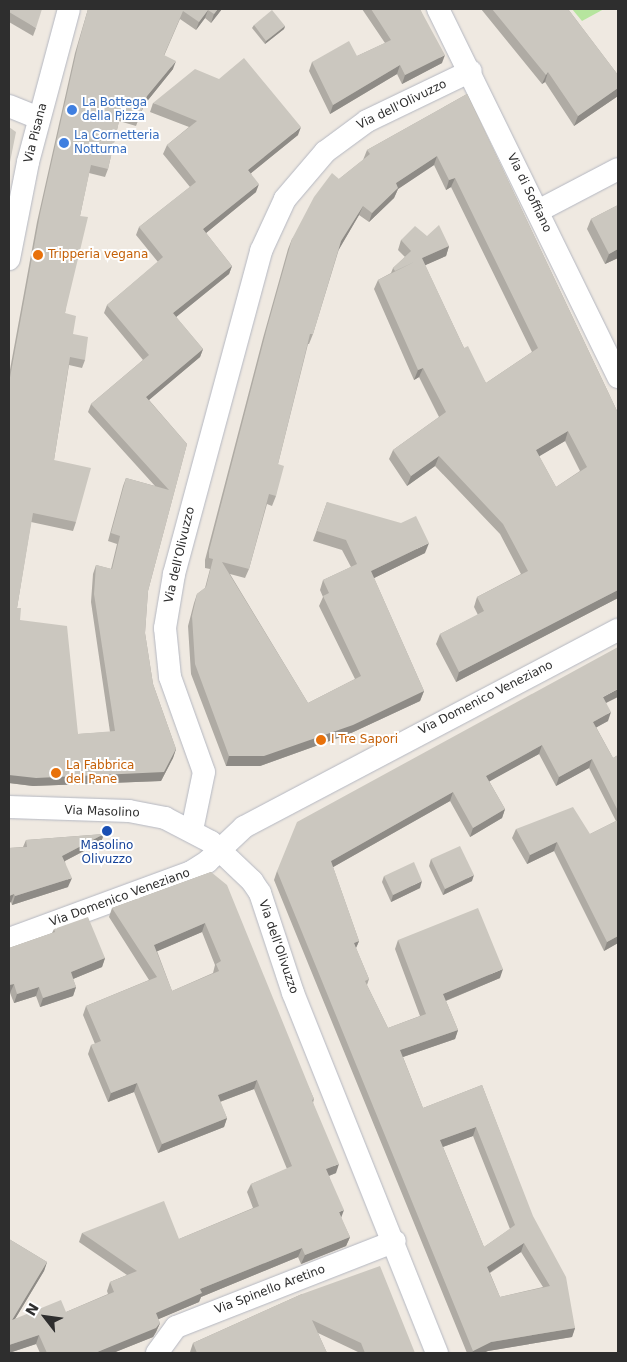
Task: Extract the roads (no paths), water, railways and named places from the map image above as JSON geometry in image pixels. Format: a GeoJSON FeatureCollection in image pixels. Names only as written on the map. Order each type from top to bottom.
{"type":"FeatureCollection","features":[{"type":"Feature","properties":{"kind":"street","name":"Via Pisana"},"geometry":{"type":"LineString","coordinates":[[9,259],[39,118],[69,9]]}},
{"type":"Feature","properties":{"kind":"street","name":"Via di Soffiano"},"geometry":{"type":"LineString","coordinates":[[438,9],[471,71],[618,377]]}},
{"type":"Feature","properties":{"kind":"street","name":"Via dell'Olivuzzo"},"geometry":{"type":"LineString","coordinates":[[437,1353],[395,1241],[293,993],[260,892],[221,850],[192,830],[204,772],[171,683],[165,628],[174,574],[261,251],[285,199],[325,152],[367,121],[471,71]]}},
{"type":"Feature","properties":{"kind":"street"},"geometry":{"type":"LineString","coordinates":[[9,106],[39,118]]}},
{"type":"Feature","properties":{"kind":"street"},"geometry":{"type":"LineString","coordinates":[[538,211],[618,169]]}},
{"type":"Feature","properties":{"kind":"street","name":"Via Domenico Veneziano"},"geometry":{"type":"LineString","coordinates":[[9,939],[191,872],[221,850],[244,828],[618,630]]}},
{"type":"Feature","properties":{"kind":"street","name":"Via Masolino"},"geometry":{"type":"LineString","coordinates":[[9,807],[129,811],[165,818],[192,830]]}},
{"type":"Feature","properties":{"kind":"street","name":"Via Spinello Aretino"},"geometry":{"type":"LineString","coordinates":[[157,1353],[176,1327],[395,1241]]}},
{"type":"Feature","properties":{"kind":"place","name":"La Bottega della Pizza"},"geometry":{"type":"Point","coordinates":[72,110]}},
{"type":"Feature","properties":{"kind":"place","name":"La Cornetteria Notturna"},"geometry":{"type":"Point","coordinates":[64,143]}},
{"type":"Feature","properties":{"kind":"place","name":"Tripperia vegana"},"geometry":{"type":"Point","coordinates":[38,255]}},
{"type":"Feature","properties":{"kind":"place","name":"I Tre Sapori"},"geometry":{"type":"Point","coordinates":[321,740]}},
{"type":"Feature","properties":{"kind":"place","name":"La Fabbrica del Pane"},"geometry":{"type":"Point","coordinates":[56,773]}},
{"type":"Feature","properties":{"kind":"place","name":"Masolino Olivuzzo"},"geometry":{"type":"Point","coordinates":[107,831]}}]}
